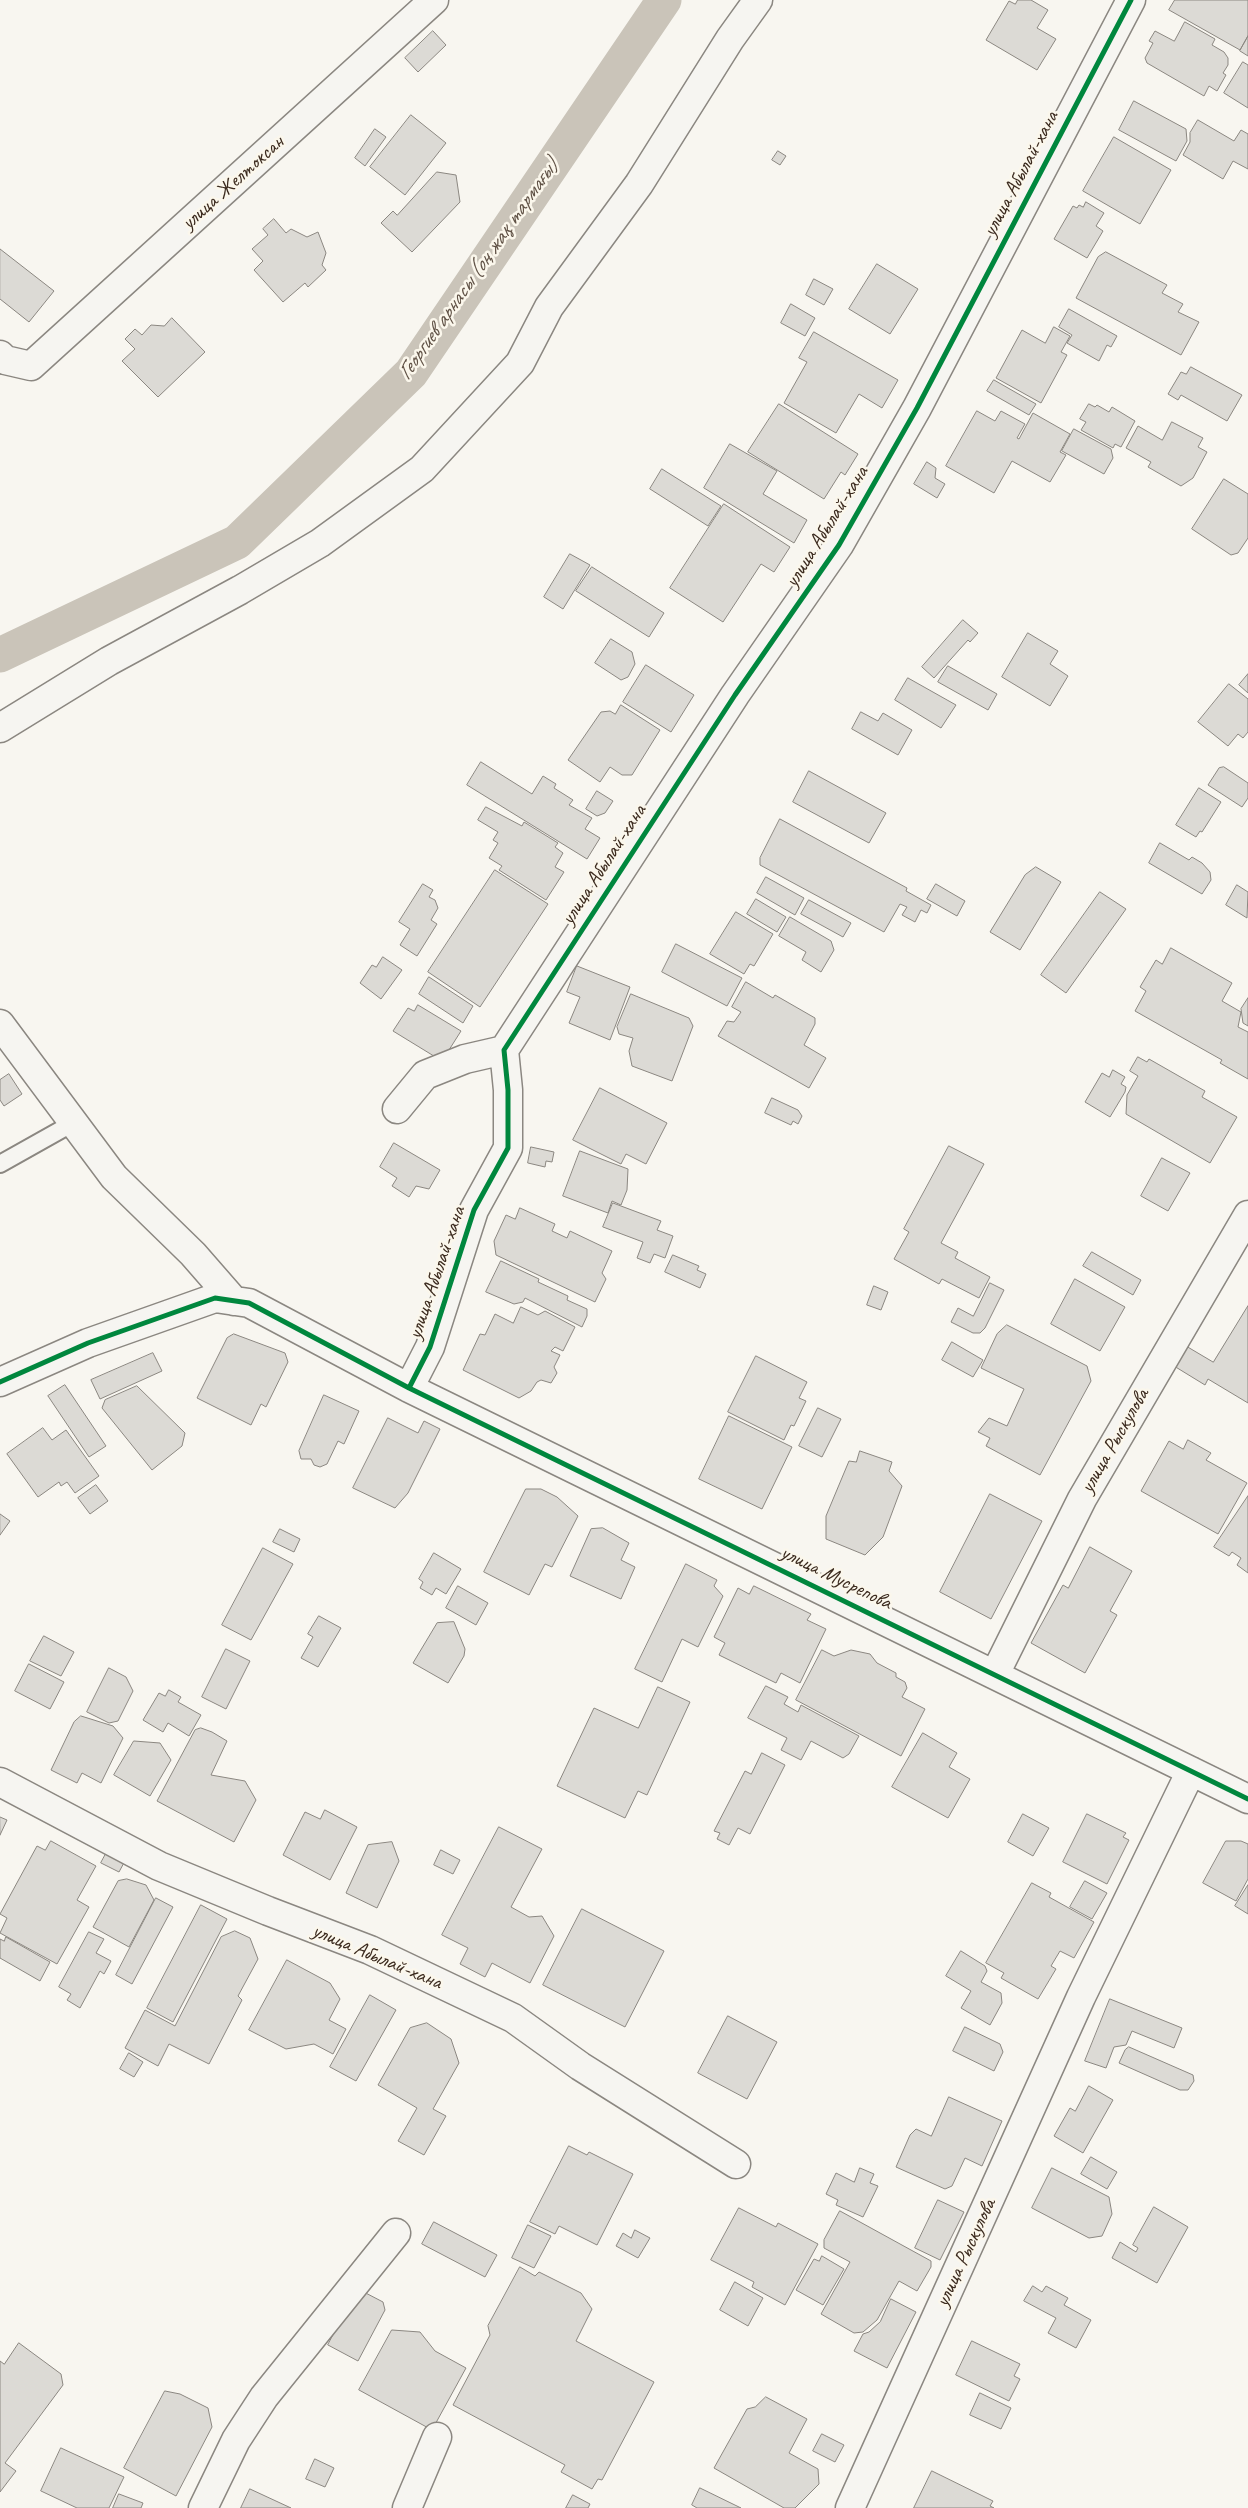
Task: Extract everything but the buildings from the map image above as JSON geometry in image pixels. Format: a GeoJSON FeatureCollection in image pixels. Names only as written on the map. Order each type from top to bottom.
{"type":"FeatureCollection","features":[{"type":"Feature","properties":{"kind":"street","name":"улица Желтоксан"},"geometry":{"type":"LineString","coordinates":[[0,355],[5,360],[31,366],[434,0]]}},
{"type":"Feature","properties":{"kind":"street"},"geometry":{"type":"LineString","coordinates":[[0,728],[110,661],[240,590],[320,542],[422,469],[520,363],[548,307],[639,184],[730,39],[758,0]]}},
{"type":"Feature","properties":{"kind":"street","name":"улица Абылай-хана"},"geometry":{"type":"LineString","coordinates":[[409,1388],[430,1347],[474,1210],[508,1148],[508,1090],[504,1050],[735,695],[839,545],[917,408],[1131,0]]}},
{"type":"Feature","properties":{"kind":"street"},"geometry":{"type":"LineString","coordinates":[[0,1024],[114,1177],[193,1254],[234,1301]]}},
{"type":"Feature","properties":{"kind":"street"},"geometry":{"type":"LineString","coordinates":[[397,1109],[425,1075],[465,1059],[504,1050]]}},
{"type":"Feature","properties":{"kind":"street","name":"улица Рыскулова"},"geometry":{"type":"LineString","coordinates":[[995,1674],[1082,1499],[1248,1215]]}},
{"type":"Feature","properties":{"kind":"street"},"geometry":{"type":"LineString","coordinates":[[0,1382],[88,1343],[215,1298],[248,1303],[409,1388]]}},
{"type":"Feature","properties":{"kind":"street","name":"улица Мусрепова"},"geometry":{"type":"LineString","coordinates":[[409,1388],[1248,1799]]}},
{"type":"Feature","properties":{"kind":"street","name":"улица Рыскулова"},"geometry":{"type":"LineString","coordinates":[[850,2508],[1081,1997],[1191,1771]]}},
{"type":"Feature","properties":{"kind":"street","name":"улица Абылай-хана"},"geometry":{"type":"LineString","coordinates":[[0,1782],[159,1866],[370,1950],[513,2018],[580,2066],[736,2164]]}},
{"type":"Feature","properties":{"kind":"street"},"geometry":{"type":"LineString","coordinates":[[203,2508],[236,2440],[264,2397],[326,2324],[396,2234]]}},
{"type":"Feature","properties":{"kind":"street"},"geometry":{"type":"LineString","coordinates":[[407,2508],[436,2436]]}},
{"type":"Feature","properties":{"kind":"lane"},"geometry":{"type":"LineString","coordinates":[[2,1158],[73,1123]]}},
{"type":"Feature","properties":{"kind":"waterway","name":"Георгиев арнасы (оң жақ тармағы)"},"geometry":{"type":"LineString","coordinates":[[0,655],[237,542],[411,373],[664,0]]}},
{"type":"Feature","properties":{"kind":"cycle path"},"geometry":{"type":"LineString","coordinates":[[409,1388],[430,1347],[474,1210],[508,1148],[508,1090],[504,1050],[735,695],[839,545],[917,408],[1131,0]]}},
{"type":"Feature","properties":{"kind":"cycle path"},"geometry":{"type":"LineString","coordinates":[[0,1382],[88,1343],[215,1298],[249,1303],[409,1388],[1248,1799]]}}]}
